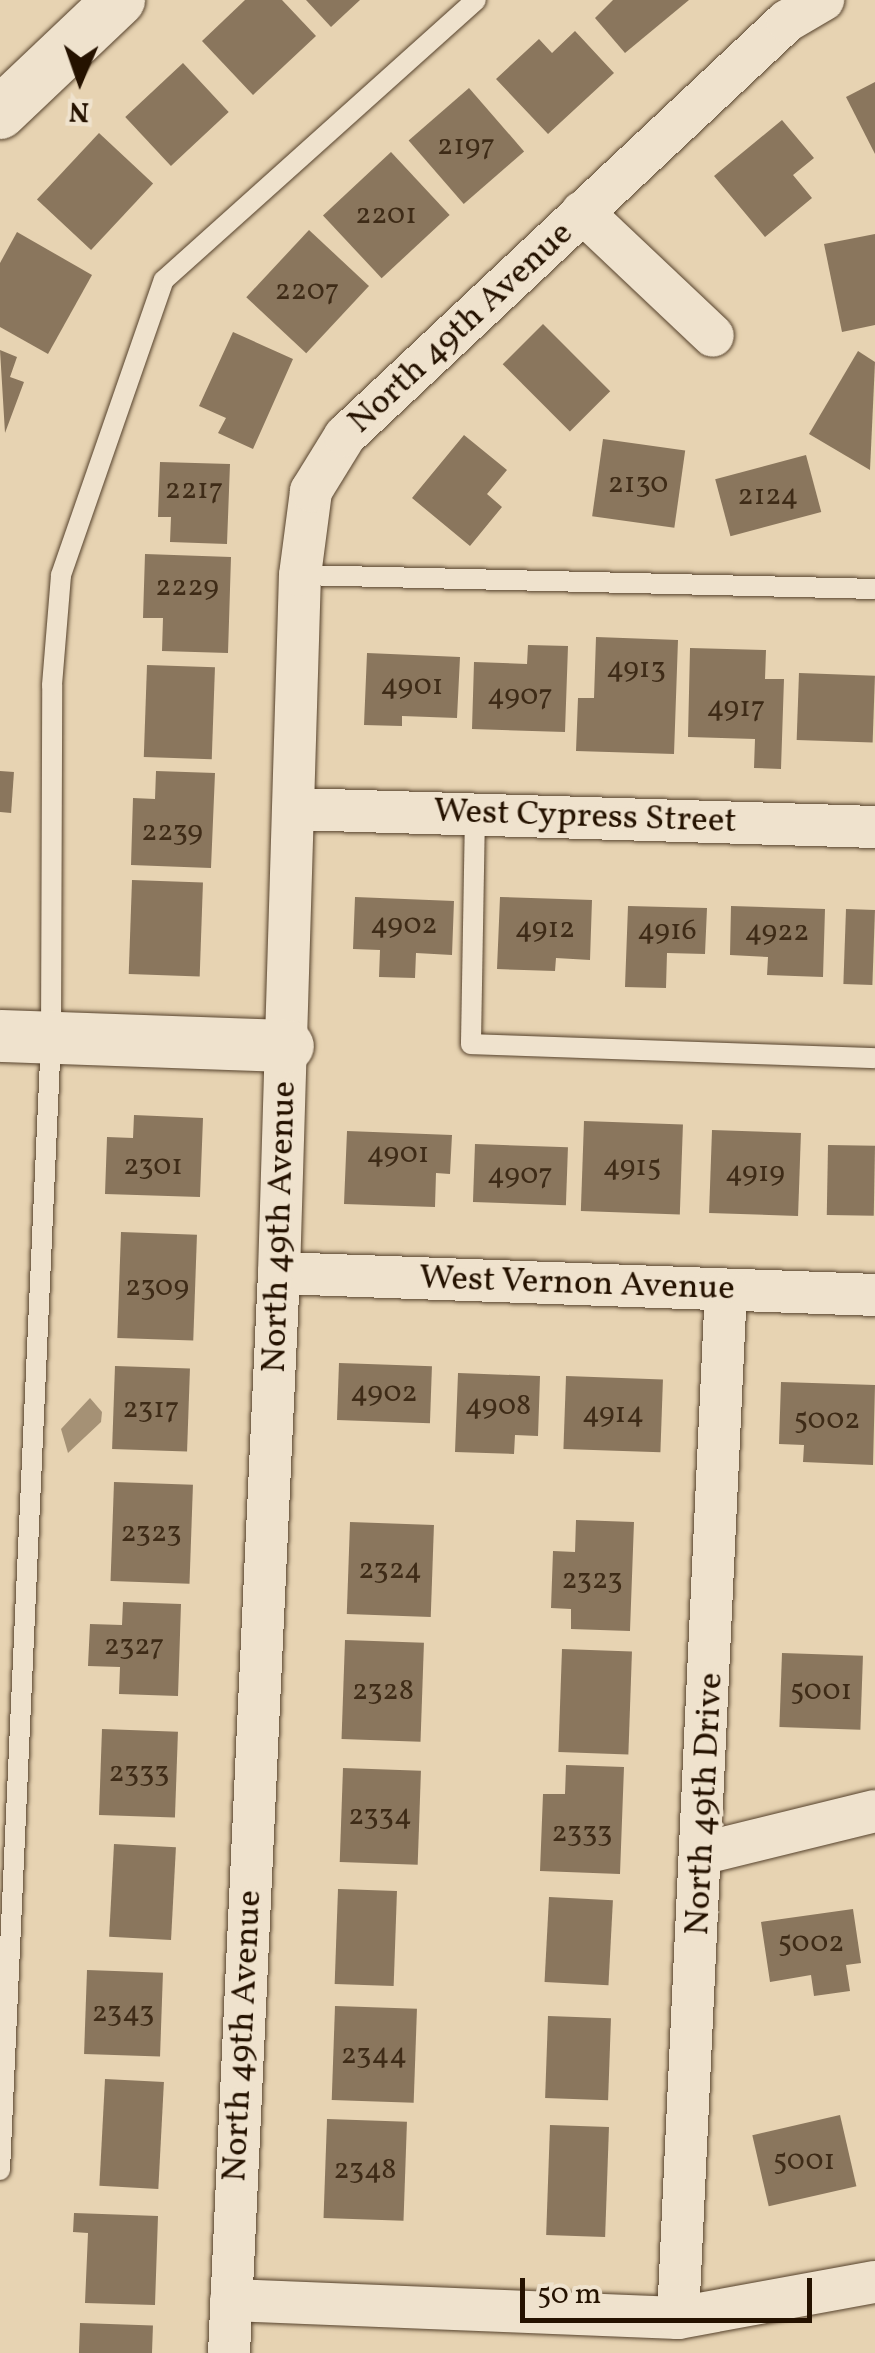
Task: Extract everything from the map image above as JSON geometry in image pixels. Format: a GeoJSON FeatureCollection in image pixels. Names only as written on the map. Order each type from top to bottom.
{"type":"FeatureCollection","features":[{"type":"Feature","properties":{"kind":"street"},"geometry":{"type":"LineString","coordinates":[[0,113],[118,0]]}},
{"type":"Feature","properties":{"kind":"street","name":"North 49th Avenue"},"geometry":{"type":"LineString","coordinates":[[229,2353],[279,1273],[296,809],[300,575],[311,491],[345,436],[787,21],[824,0]]}},
{"type":"Feature","properties":{"kind":"street","name":"North 49th Avenue"},"geometry":{"type":"LineString","coordinates":[[582,212],[713,336]]}},
{"type":"Feature","properties":{"kind":"street","name":"West Cypress Street"},"geometry":{"type":"LineString","coordinates":[[296,809],[875,827]]}},
{"type":"Feature","properties":{"kind":"street"},"geometry":{"type":"LineString","coordinates":[[25,1037],[288,1046]]}},
{"type":"Feature","properties":{"kind":"street","name":"West Vernon Avenue"},"geometry":{"type":"LineString","coordinates":[[279,1273],[875,1295]]}},
{"type":"Feature","properties":{"kind":"street","name":"North 49th Drive"},"geometry":{"type":"LineString","coordinates":[[678,2318],[704,1852],[726,1290]]}},
{"type":"Feature","properties":{"kind":"street"},"geometry":{"type":"LineString","coordinates":[[704,1852],[875,1811]]}},
{"type":"Feature","properties":{"kind":"street"},"geometry":{"type":"LineString","coordinates":[[231,2300],[678,2318],[875,2282]]}},
{"type":"Feature","properties":{"kind":"lane"},"geometry":{"type":"LineString","coordinates":[[0,2170],[25,1037],[61,575],[164,280],[476,0]]}},
{"type":"Feature","properties":{"kind":"lane"},"geometry":{"type":"LineString","coordinates":[[300,575],[875,589]]}},
{"type":"Feature","properties":{"kind":"lane"},"geometry":{"type":"LineString","coordinates":[[475,813],[471,1044],[875,1058]]}},
{"type":"Feature","properties":{"kind":"shaded area"},"geometry":{"type":"Polygon","coordinates":[[[90,1398],[102,1412],[101,1422],[68,1453],[61,1429],[90,1398]]]}},
{"type":"Feature","properties":{"kind":"building"},"geometry":{"type":"Polygon","coordinates":[[[245,0],[282,0],[316,36],[253,95],[202,41],[245,0]]]}},
{"type":"Feature","properties":{"kind":"building"},"geometry":{"type":"Polygon","coordinates":[[[306,0],[360,0],[331,27],[306,0]]]}},
{"type":"Feature","properties":{"kind":"building"},"geometry":{"type":"Polygon","coordinates":[[[613,0],[689,0],[625,53],[595,18],[613,0]]]}},
{"type":"Feature","properties":{"kind":"building"},"geometry":{"type":"Polygon","coordinates":[[[575,31],[614,73],[548,134],[496,79],[539,39],[552,53],[575,31]]]}},
{"type":"Feature","properties":{"kind":"building"},"geometry":{"type":"Polygon","coordinates":[[[183,63],[229,112],[171,166],[125,117],[183,63]]]}},
{"type":"Feature","properties":{"kind":"building"},"geometry":{"type":"Polygon","coordinates":[[[875,82],[875,154],[846,97],[875,82]]]}},
{"type":"Feature","properties":{"kind":"building"},"geometry":{"type":"Polygon","coordinates":[[[469,88],[524,151],[464,204],[409,140],[469,88]]]}},
{"type":"Feature","properties":{"kind":"building"},"geometry":{"type":"Polygon","coordinates":[[[782,120],[814,158],[793,175],[812,198],[765,237],[714,176],[782,120]]]}},
{"type":"Feature","properties":{"kind":"building"},"geometry":{"type":"Polygon","coordinates":[[[99,133],[153,183],[91,250],[37,200],[99,133]]]}},
{"type":"Feature","properties":{"kind":"building"},"geometry":{"type":"Polygon","coordinates":[[[391,152],[450,215],[382,278],[323,215],[391,152]]]}},
{"type":"Feature","properties":{"kind":"building"},"geometry":{"type":"Polygon","coordinates":[[[309,230],[369,286],[306,353],[246,297],[309,230]]]}},
{"type":"Feature","properties":{"kind":"building"},"geometry":{"type":"Polygon","coordinates":[[[17,232],[92,275],[48,354],[0,327],[0,263],[17,232]]]}},
{"type":"Feature","properties":{"kind":"building"},"geometry":{"type":"Polygon","coordinates":[[[875,234],[875,325],[842,332],[824,244],[875,234]]]}},
{"type":"Feature","properties":{"kind":"building"},"geometry":{"type":"Polygon","coordinates":[[[543,324],[610,391],[570,431],[503,364],[543,324]]]}},
{"type":"Feature","properties":{"kind":"building"},"geometry":{"type":"Polygon","coordinates":[[[233,332],[293,359],[253,449],[218,433],[226,418],[199,406],[233,332]]]}},
{"type":"Feature","properties":{"kind":"building"},"geometry":{"type":"Polygon","coordinates":[[[0,350],[17,357],[10,377],[24,382],[5,433],[0,350]]]}},
{"type":"Feature","properties":{"kind":"building"},"geometry":{"type":"Polygon","coordinates":[[[858,351],[875,362],[870,470],[809,434],[858,351]]]}},
{"type":"Feature","properties":{"kind":"building"},"geometry":{"type":"Polygon","coordinates":[[[464,435],[507,470],[487,494],[502,507],[470,546],[412,498],[464,435]]]}},
{"type":"Feature","properties":{"kind":"building"},"geometry":{"type":"Polygon","coordinates":[[[603,439],[685,451],[674,528],[592,516],[603,439]]]}},
{"type":"Feature","properties":{"kind":"building"},"geometry":{"type":"Polygon","coordinates":[[[806,455],[821,512],[730,536],[715,479],[806,455]]]}},
{"type":"Feature","properties":{"kind":"building"},"geometry":{"type":"Polygon","coordinates":[[[160,462],[230,464],[227,544],[170,542],[171,517],[158,517],[160,462]]]}},
{"type":"Feature","properties":{"kind":"building"},"geometry":{"type":"Polygon","coordinates":[[[145,554],[231,557],[228,653],[162,651],[163,618],[143,618],[145,554]]]}},
{"type":"Feature","properties":{"kind":"building"},"geometry":{"type":"Polygon","coordinates":[[[596,637],[678,640],[674,754],[576,751],[578,698],[594,698],[596,637]]]}},
{"type":"Feature","properties":{"kind":"building"},"geometry":{"type":"Polygon","coordinates":[[[528,645],[568,646],[565,732],[472,729],[474,662],[527,664],[528,645]]]}},
{"type":"Feature","properties":{"kind":"building"},"geometry":{"type":"Polygon","coordinates":[[[690,648],[766,650],[765,679],[784,679],[781,769],[754,768],[755,739],[688,737],[690,648]]]}},
{"type":"Feature","properties":{"kind":"building"},"geometry":{"type":"Polygon","coordinates":[[[367,653],[460,657],[457,718],[402,716],[402,726],[364,725],[367,653]]]}},
{"type":"Feature","properties":{"kind":"building"},"geometry":{"type":"Polygon","coordinates":[[[147,665],[215,667],[212,759],[144,757],[147,665]]]}},
{"type":"Feature","properties":{"kind":"building"},"geometry":{"type":"Polygon","coordinates":[[[799,673],[875,676],[873,743],[797,740],[799,673]]]}},
{"type":"Feature","properties":{"kind":"building"},"geometry":{"type":"Polygon","coordinates":[[[0,771],[14,772],[11,813],[0,812],[0,771]]]}},
{"type":"Feature","properties":{"kind":"building"},"geometry":{"type":"Polygon","coordinates":[[[156,771],[215,773],[211,868],[131,865],[133,798],[155,799],[156,771]]]}},
{"type":"Feature","properties":{"kind":"building"},"geometry":{"type":"Polygon","coordinates":[[[132,880],[203,882],[200,976],[129,974],[132,880]]]}},
{"type":"Feature","properties":{"kind":"building"},"geometry":{"type":"Polygon","coordinates":[[[355,897],[454,901],[452,955],[416,953],[415,978],[379,977],[380,950],[353,949],[355,897]]]}},
{"type":"Feature","properties":{"kind":"building"},"geometry":{"type":"Polygon","coordinates":[[[500,897],[592,900],[590,960],[556,958],[555,971],[497,969],[500,897]]]}},
{"type":"Feature","properties":{"kind":"building"},"geometry":{"type":"Polygon","coordinates":[[[628,906],[707,908],[705,954],[667,953],[666,988],[625,987],[628,906]]]}},
{"type":"Feature","properties":{"kind":"building"},"geometry":{"type":"Polygon","coordinates":[[[731,906],[825,909],[823,977],[767,975],[768,957],[730,955],[731,906]]]}},
{"type":"Feature","properties":{"kind":"building"},"geometry":{"type":"Polygon","coordinates":[[[846,909],[875,910],[872,985],[843,984],[846,909]]]}},
{"type":"Feature","properties":{"kind":"building"},"geometry":{"type":"Polygon","coordinates":[[[134,1115],[203,1118],[200,1197],[105,1194],[107,1137],[133,1138],[134,1115]]]}},
{"type":"Feature","properties":{"kind":"building"},"geometry":{"type":"Polygon","coordinates":[[[584,1121],[683,1124],[680,1214],[581,1211],[584,1121]]]}},
{"type":"Feature","properties":{"kind":"building"},"geometry":{"type":"Polygon","coordinates":[[[712,1130],[801,1133],[798,1216],[709,1213],[712,1130]]]}},
{"type":"Feature","properties":{"kind":"building"},"geometry":{"type":"Polygon","coordinates":[[[347,1131],[452,1135],[450,1174],[436,1173],[435,1207],[344,1204],[347,1131]]]}},
{"type":"Feature","properties":{"kind":"building"},"geometry":{"type":"Polygon","coordinates":[[[475,1144],[568,1147],[566,1205],[473,1202],[475,1144]]]}},
{"type":"Feature","properties":{"kind":"building"},"geometry":{"type":"Polygon","coordinates":[[[828,1145],[875,1146],[874,1216],[827,1215],[828,1145]]]}},
{"type":"Feature","properties":{"kind":"building"},"geometry":{"type":"Polygon","coordinates":[[[121,1232],[197,1235],[193,1341],[117,1338],[121,1232]]]}},
{"type":"Feature","properties":{"kind":"building"},"geometry":{"type":"Polygon","coordinates":[[[339,1363],[432,1366],[430,1423],[337,1420],[339,1363]]]}},
{"type":"Feature","properties":{"kind":"building"},"geometry":{"type":"Polygon","coordinates":[[[115,1366],[190,1369],[187,1452],[112,1449],[115,1366]]]}},
{"type":"Feature","properties":{"kind":"building"},"geometry":{"type":"Polygon","coordinates":[[[458,1373],[540,1376],[538,1436],[515,1435],[514,1454],[455,1452],[458,1373]]]}},
{"type":"Feature","properties":{"kind":"building"},"geometry":{"type":"Polygon","coordinates":[[[566,1376],[663,1379],[660,1452],[563,1449],[566,1376]]]}},
{"type":"Feature","properties":{"kind":"building"},"geometry":{"type":"Polygon","coordinates":[[[781,1382],[875,1385],[873,1465],[803,1462],[804,1445],[779,1444],[781,1382]]]}},
{"type":"Feature","properties":{"kind":"building"},"geometry":{"type":"Polygon","coordinates":[[[114,1482],[193,1485],[189,1584],[111,1581],[114,1482]]]}},
{"type":"Feature","properties":{"kind":"building"},"geometry":{"type":"Polygon","coordinates":[[[576,1520],[634,1522],[630,1631],[571,1629],[571,1609],[551,1608],[553,1551],[575,1552],[576,1520]]]}},
{"type":"Feature","properties":{"kind":"building"},"geometry":{"type":"Polygon","coordinates":[[[350,1522],[434,1525],[431,1617],[347,1614],[350,1522]]]}},
{"type":"Feature","properties":{"kind":"building"},"geometry":{"type":"Polygon","coordinates":[[[123,1602],[181,1604],[178,1696],[119,1694],[120,1667],[88,1666],[90,1624],[122,1625],[123,1602]]]}},
{"type":"Feature","properties":{"kind":"building"},"geometry":{"type":"Polygon","coordinates":[[[345,1640],[424,1643],[420,1742],[342,1739],[345,1640]]]}},
{"type":"Feature","properties":{"kind":"building"},"geometry":{"type":"Polygon","coordinates":[[[562,1649],[632,1651],[628,1754],[558,1752],[562,1649]]]}},
{"type":"Feature","properties":{"kind":"building"},"geometry":{"type":"Polygon","coordinates":[[[782,1653],[863,1656],[860,1730],[779,1727],[782,1653]]]}},
{"type":"Feature","properties":{"kind":"building"},"geometry":{"type":"Polygon","coordinates":[[[102,1729],[178,1732],[175,1818],[99,1815],[102,1729]]]}},
{"type":"Feature","properties":{"kind":"building"},"geometry":{"type":"Polygon","coordinates":[[[566,1765],[624,1767],[620,1874],[540,1871],[543,1794],[565,1794],[566,1765]]]}},
{"type":"Feature","properties":{"kind":"building"},"geometry":{"type":"Polygon","coordinates":[[[343,1768],[421,1771],[418,1865],[340,1862],[343,1768]]]}},
{"type":"Feature","properties":{"kind":"building"},"geometry":{"type":"Polygon","coordinates":[[[114,1844],[176,1847],[171,1940],[109,1937],[114,1844]]]}},
{"type":"Feature","properties":{"kind":"building"},"geometry":{"type":"Polygon","coordinates":[[[338,1889],[397,1891],[394,1986],[335,1984],[338,1889]]]}},
{"type":"Feature","properties":{"kind":"building"},"geometry":{"type":"Polygon","coordinates":[[[549,1897],[613,1900],[608,1985],[545,1982],[549,1897]]]}},
{"type":"Feature","properties":{"kind":"building"},"geometry":{"type":"Polygon","coordinates":[[[853,1909],[861,1963],[846,1965],[850,1991],[814,1996],[811,1975],[770,1982],[761,1922],[853,1909]]]}},
{"type":"Feature","properties":{"kind":"building"},"geometry":{"type":"Polygon","coordinates":[[[87,1970],[163,1973],[160,2057],[84,2054],[87,1970]]]}},
{"type":"Feature","properties":{"kind":"building"},"geometry":{"type":"Polygon","coordinates":[[[335,2006],[417,2009],[414,2103],[332,2100],[335,2006]]]}},
{"type":"Feature","properties":{"kind":"building"},"geometry":{"type":"Polygon","coordinates":[[[548,2016],[611,2018],[608,2100],[545,2098],[548,2016]]]}},
{"type":"Feature","properties":{"kind":"building"},"geometry":{"type":"Polygon","coordinates":[[[105,2079],[164,2082],[158,2189],[99,2186],[105,2079]]]}},
{"type":"Feature","properties":{"kind":"building"},"geometry":{"type":"Polygon","coordinates":[[[840,2115],[856,2186],[769,2206],[752,2135],[840,2115]]]}},
{"type":"Feature","properties":{"kind":"building"},"geometry":{"type":"Polygon","coordinates":[[[327,2119],[407,2122],[403,2221],[324,2218],[327,2119]]]}},
{"type":"Feature","properties":{"kind":"building"},"geometry":{"type":"Polygon","coordinates":[[[550,2125],[609,2127],[605,2237],[546,2235],[550,2125]]]}},
{"type":"Feature","properties":{"kind":"building"},"geometry":{"type":"Polygon","coordinates":[[[74,2213],[158,2216],[155,2305],[85,2303],[88,2233],[73,2232],[74,2213]]]}},
{"type":"Feature","properties":{"kind":"building"},"geometry":{"type":"Polygon","coordinates":[[[80,2323],[153,2326],[152,2353],[79,2353],[80,2323]]]}}]}
